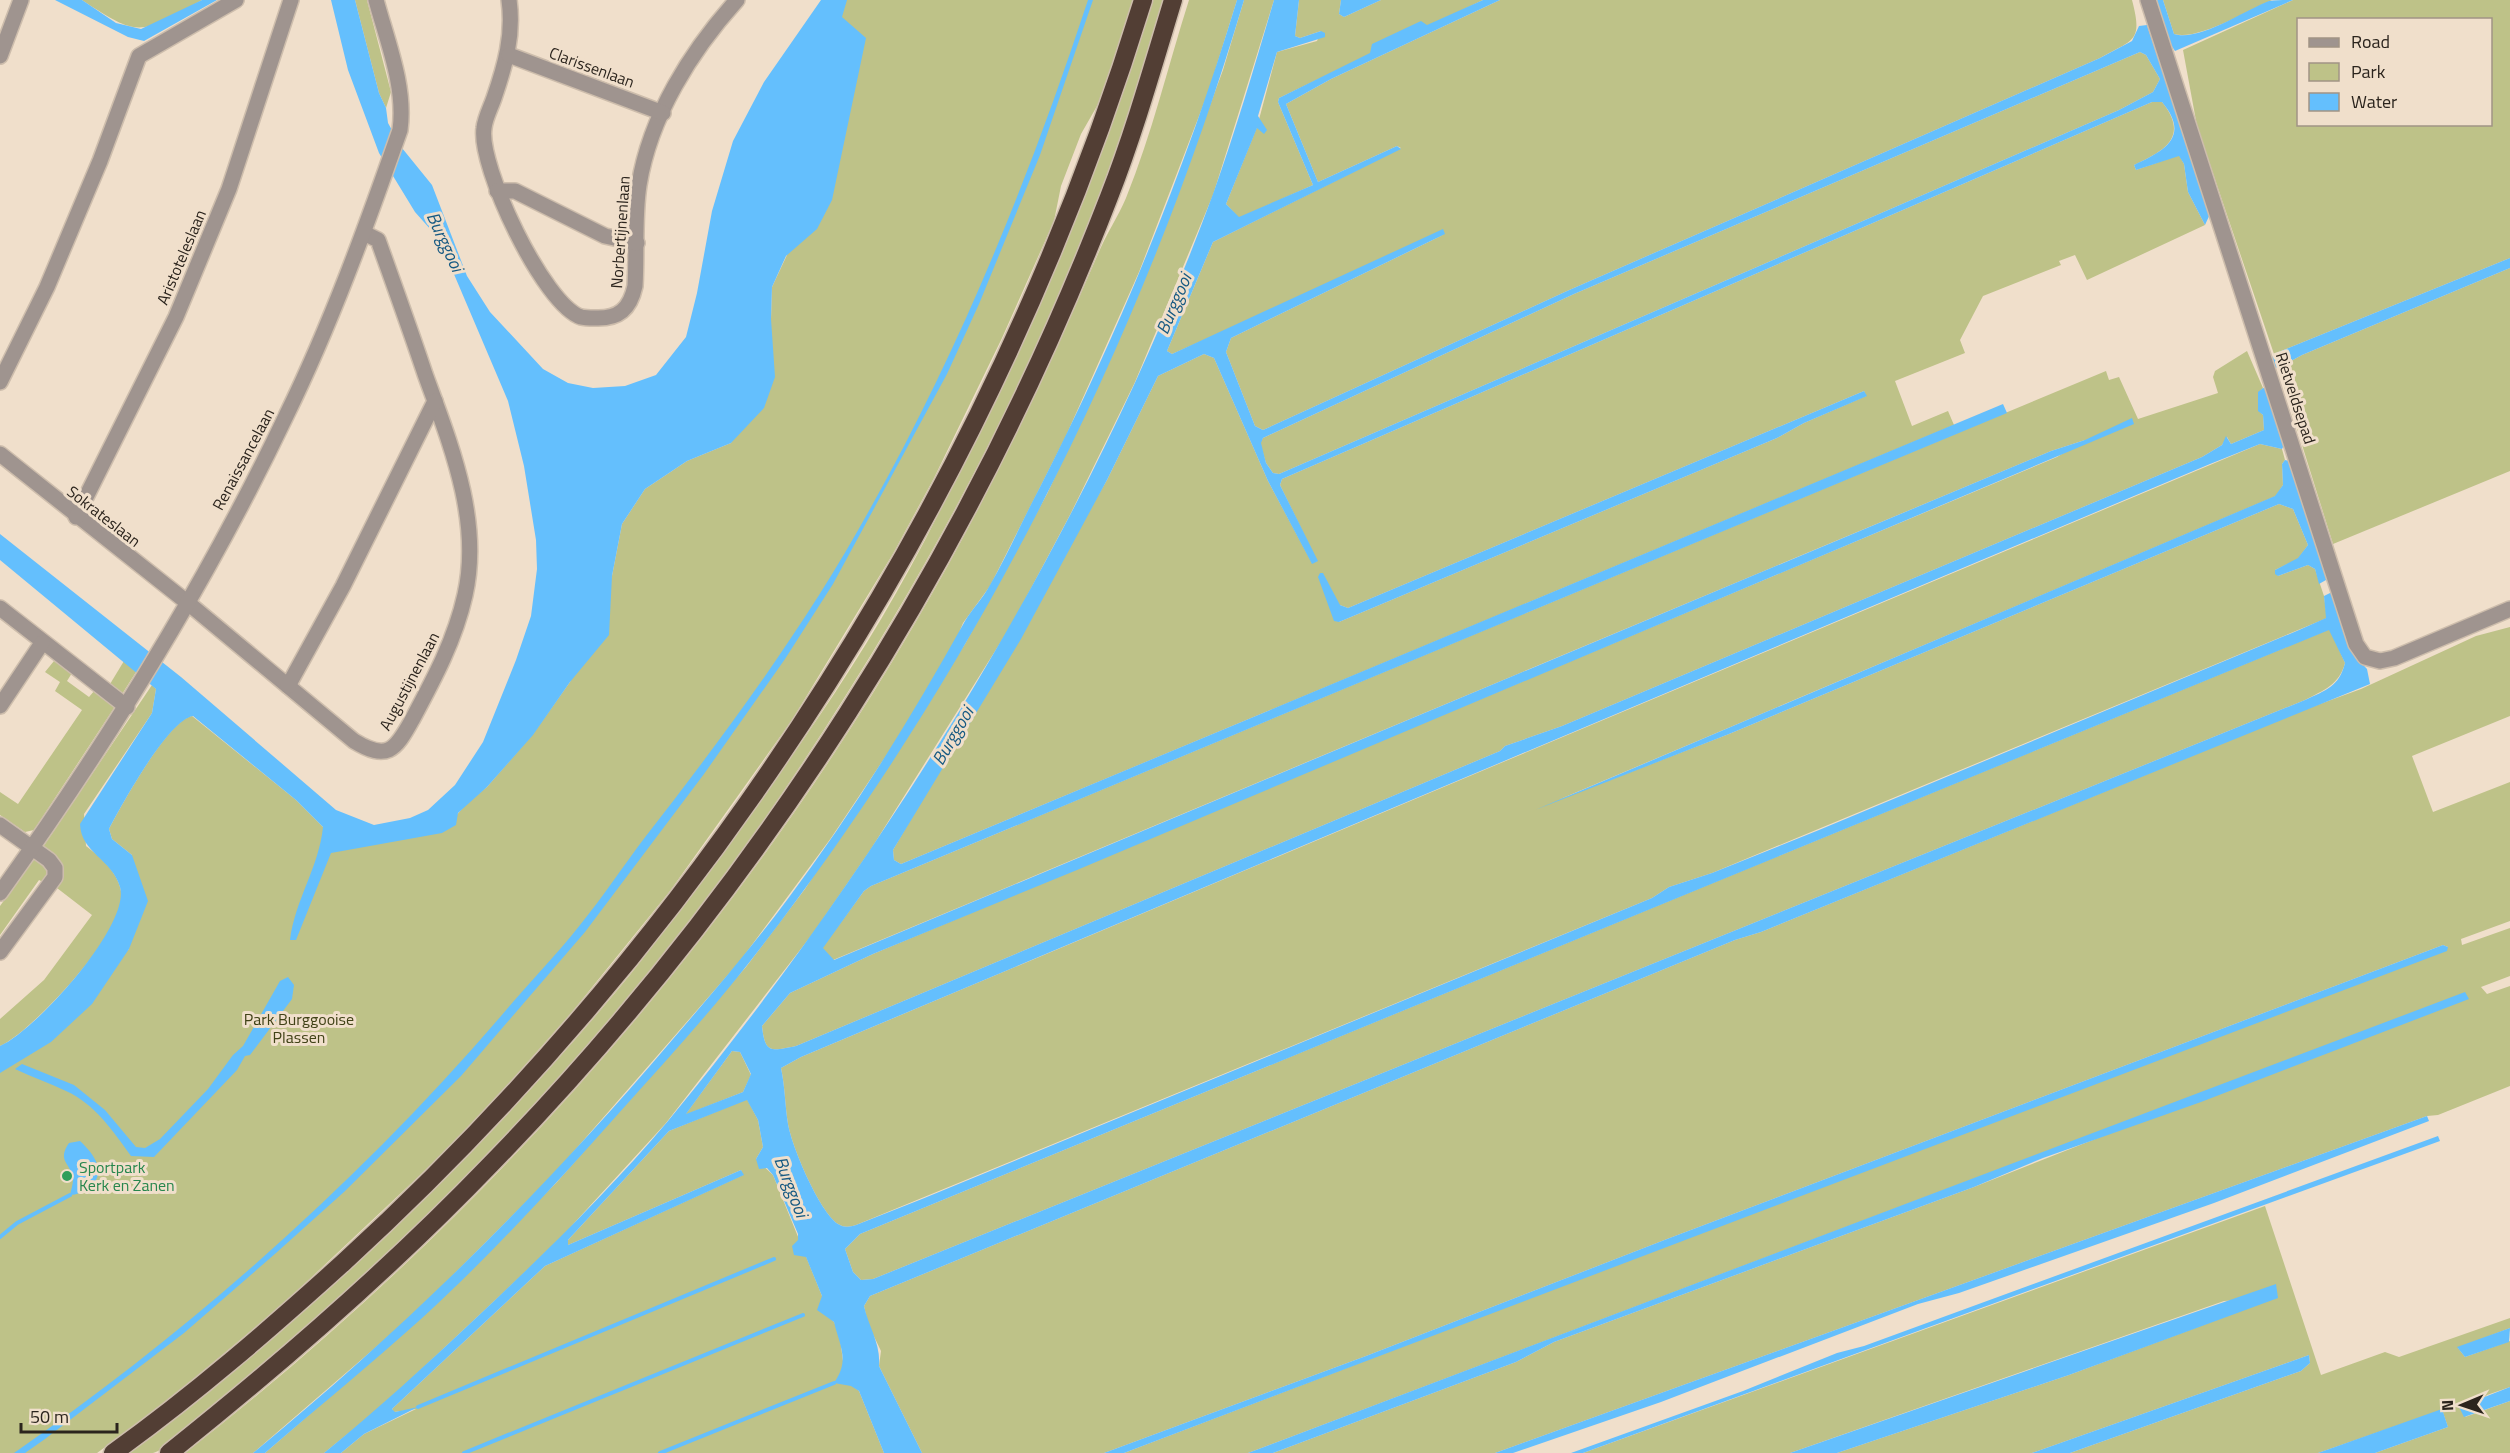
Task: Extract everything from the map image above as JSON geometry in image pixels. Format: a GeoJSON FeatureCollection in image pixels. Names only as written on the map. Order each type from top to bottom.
{"type":"FeatureCollection","features":[{"type":"Feature","properties":{"kind":"highway"},"geometry":{"type":"LineString","coordinates":[[113,1453],[279,1322],[406,1205],[527,1080],[614,980],[701,869],[808,713],[893,577],[972,428],[1055,244],[1113,97],[1143,0]]}},
{"type":"Feature","properties":{"kind":"highway"},"geometry":{"type":"LineString","coordinates":[[169,1453],[301,1346],[428,1228],[499,1156],[639,999],[728,887],[832,738],[963,515],[1007,430],[1109,197],[1138,116],[1173,0]]}},
{"type":"Feature","properties":{"kind":"street"},"geometry":{"type":"LineString","coordinates":[[0,56],[21,0]]}},
{"type":"Feature","properties":{"kind":"street"},"geometry":{"type":"LineString","coordinates":[[0,382],[47,287],[100,161],[139,56],[236,0]]}},
{"type":"Feature","properties":{"kind":"street","name":"Aristoteleslaan"},"geometry":{"type":"LineString","coordinates":[[76,517],[180,307],[229,189],[291,0]]}},
{"type":"Feature","properties":{"kind":"street","name":"Renaissancelaan"},"geometry":{"type":"LineString","coordinates":[[0,893],[33,848],[121,703],[139,687],[188,603],[287,416],[364,232],[400,130],[402,113],[399,86],[376,0]]}},
{"type":"Feature","properties":{"kind":"street","name":"Norbertijnenlaan"},"geometry":{"type":"LineString","coordinates":[[509,0],[508,55],[484,128],[488,164],[497,191],[532,261],[560,299],[580,317],[606,318],[618,315],[627,308],[635,286],[639,186],[647,151],[683,71],[708,32],[737,0]]}},
{"type":"Feature","properties":{"kind":"street","name":"Rietveldsepad"},"geometry":{"type":"LineString","coordinates":[[2148,0],[2356,644],[2365,657],[2380,661],[2394,658],[2510,609]]}},
{"type":"Feature","properties":{"kind":"street","name":"Clarissenlaan"},"geometry":{"type":"LineString","coordinates":[[508,55],[663,113]]}},
{"type":"Feature","properties":{"kind":"street"},"geometry":{"type":"LineString","coordinates":[[497,191],[515,191],[605,236],[637,243]]}},
{"type":"Feature","properties":{"kind":"street","name":"Augustijnenlaan"},"geometry":{"type":"LineString","coordinates":[[188,603],[354,741],[375,753],[388,751],[402,739],[451,646],[466,593],[470,541],[462,488],[435,401],[378,240],[364,232]]}},
{"type":"Feature","properties":{"kind":"street"},"geometry":{"type":"LineString","coordinates":[[288,686],[343,586],[435,401]]}},
{"type":"Feature","properties":{"kind":"street","name":"Sokrateslaan"},"geometry":{"type":"LineString","coordinates":[[0,454],[76,517],[188,603]]}},
{"type":"Feature","properties":{"kind":"street"},"geometry":{"type":"LineString","coordinates":[[0,608],[121,703]]}},
{"type":"Feature","properties":{"kind":"street"},"geometry":{"type":"LineString","coordinates":[[0,706],[42,643]]}},
{"type":"Feature","properties":{"kind":"street"},"geometry":{"type":"LineString","coordinates":[[0,825],[49,860],[55,868],[55,877],[0,952]]}},
{"type":"Feature","properties":{"kind":"green space"},"geometry":{"type":"Polygon","coordinates":[[[82,0],[202,0],[166,20],[141,27],[117,22],[82,0]]]}},
{"type":"Feature","properties":{"kind":"green space"},"geometry":{"type":"Polygon","coordinates":[[[355,0],[367,0],[391,92],[386,108],[379,93],[355,0]]]}},
{"type":"Feature","properties":{"kind":"green space","name":"Park Burggooise Plassen"},"geometry":{"type":"Polygon","coordinates":[[[846,0],[1133,0],[1101,99],[1081,134],[1061,186],[1054,221],[1002,338],[934,478],[894,552],[792,720],[670,891],[572,1012],[452,1145],[282,1305],[161,1406],[97,1453],[0,1453],[0,1062],[129,949],[132,855],[112,839],[109,829],[124,802],[158,747],[182,721],[192,716],[296,800],[323,827],[353,847],[455,817],[467,803],[487,787],[533,734],[570,682],[612,576],[622,524],[645,489],[687,461],[731,443],[771,319],[772,287],[787,255],[839,17],[846,0]]]}},
{"type":"Feature","properties":{"kind":"green space"},"geometry":{"type":"Polygon","coordinates":[[[1153,0],[1165,0],[1112,162],[1082,241],[1013,396],[975,472],[892,620],[812,749],[748,843],[681,935],[585,1052],[534,1108],[427,1216],[316,1319],[167,1445],[153,1453],[126,1453],[259,1350],[322,1295],[445,1179],[503,1119],[630,975],[778,775],[825,708],[890,604],[964,462],[1072,210],[1153,0]]]}},
{"type":"Feature","properties":{"kind":"green space"},"geometry":{"type":"Polygon","coordinates":[[[1189,0],[1237,0],[1209,90],[1139,272],[1065,438],[990,586],[963,623],[956,640],[904,729],[831,838],[740,961],[554,1174],[412,1316],[253,1453],[185,1453],[292,1365],[396,1273],[495,1176],[589,1074],[678,968],[762,857],[841,743],[940,580],[1012,443],[1101,247],[1126,198],[1152,125],[1189,0]]]}},
{"type":"Feature","properties":{"kind":"green space"},"geometry":{"type":"Polygon","coordinates":[[[1244,0],[1274,0],[1213,195],[1135,382],[1071,513],[1012,624],[871,849],[814,932],[666,1123],[555,1244],[382,1406],[324,1453],[265,1453],[422,1317],[557,1182],[746,967],[805,889],[965,644],[1047,494],[1117,343],[1161,238],[1223,70],[1244,0]]]}},
{"type":"Feature","properties":{"kind":"green space"},"geometry":{"type":"Polygon","coordinates":[[[1299,0],[1341,0],[1339,14],[1344,17],[1381,0],[1483,0],[1279,98],[1278,102],[1313,185],[1239,218],[1226,204],[1257,127],[1277,52],[1317,41],[1321,31],[1300,38],[1295,36],[1299,0]]]}},
{"type":"Feature","properties":{"kind":"green space"},"geometry":{"type":"Polygon","coordinates":[[[1500,0],[2132,0],[2136,32],[2128,42],[2100,58],[1567,291],[1263,430],[1255,426],[1226,352],[1231,338],[1445,234],[1172,354],[1167,351],[1213,242],[1401,148],[1397,146],[1318,182],[1286,104],[1331,79],[1500,0]]]}},
{"type":"Feature","properties":{"kind":"green space"},"geometry":{"type":"Polygon","coordinates":[[[2163,0],[2272,0],[2209,29],[2184,35],[2174,34],[2163,0]]]}},
{"type":"Feature","properties":{"kind":"green space"},"geometry":{"type":"Polygon","coordinates":[[[2293,0],[2510,0],[2510,258],[2274,354],[2197,126],[2183,50],[2293,0]]]}},
{"type":"Feature","properties":{"kind":"green space"},"geometry":{"type":"Polygon","coordinates":[[[2140,52],[2146,55],[2160,79],[2153,92],[2119,110],[1279,474],[1273,473],[1266,463],[1260,443],[1263,438],[1574,294],[2140,52]]]}},
{"type":"Feature","properties":{"kind":"green space"},"geometry":{"type":"Polygon","coordinates":[[[2152,102],[2162,102],[2170,114],[2174,125],[2170,141],[2155,154],[2134,165],[2136,170],[2179,155],[2184,164],[2188,192],[2205,225],[2087,280],[2075,255],[2059,261],[2061,265],[1983,296],[1960,340],[1965,353],[1895,381],[1912,426],[1948,411],[1954,425],[901,864],[894,860],[893,850],[1107,480],[1158,376],[1204,354],[1214,358],[1268,481],[1312,563],[1317,561],[1280,485],[1282,479],[2152,102]],[[1864,391],[1348,608],[1340,605],[1339,622],[1777,438],[1804,423],[1866,396],[1864,391]]]}},
{"type":"Feature","properties":{"kind":"green space"},"geometry":{"type":"Polygon","coordinates":[[[2510,268],[2510,471],[2333,544],[2278,368],[2302,355],[2510,268]]]}},
{"type":"Feature","properties":{"kind":"green space"},"geometry":{"type":"Polygon","coordinates":[[[2247,351],[2263,388],[2258,393],[2258,410],[2263,415],[2264,430],[2231,444],[2227,437],[2222,445],[2202,457],[1562,726],[1505,746],[1500,751],[796,1046],[775,1049],[767,1046],[765,1042],[762,1026],[790,993],[873,954],[2057,457],[2085,440],[2051,451],[833,960],[822,948],[864,891],[871,886],[2106,371],[2109,380],[2119,377],[2138,419],[2218,393],[2213,377],[2215,371],[2247,351]]]}},
{"type":"Feature","properties":{"kind":"green space"},"geometry":{"type":"Polygon","coordinates":[[[2260,444],[2282,449],[2285,460],[2282,464],[2283,485],[2276,496],[1558,800],[1729,734],[2279,504],[2293,509],[2308,545],[2298,559],[2275,570],[2278,576],[2308,565],[2315,569],[2324,596],[2327,618],[1712,873],[1669,887],[1652,898],[856,1225],[847,1227],[838,1224],[815,1193],[788,1124],[781,1068],[801,1057],[2260,444]]]}},
{"type":"Feature","properties":{"kind":"green space"},"geometry":{"type":"Polygon","coordinates":[[[2510,627],[2510,716],[2412,756],[2433,812],[2510,782],[2510,921],[2461,939],[2462,945],[2510,928],[2510,976],[2481,987],[2487,994],[2510,986],[2510,1086],[2438,1115],[2427,1116],[1495,1453],[1273,1453],[1516,1362],[1554,1342],[1974,1187],[2465,993],[1248,1453],[1124,1453],[2448,947],[2443,945],[1667,1239],[1366,1356],[1104,1453],[922,1453],[879,1366],[881,1351],[868,1324],[864,1306],[870,1296],[1735,940],[1761,932],[2309,708],[2361,689],[2476,636],[2510,627]]]}},
{"type":"Feature","properties":{"kind":"green space"},"geometry":{"type":"Polygon","coordinates":[[[2330,629],[2345,663],[2335,682],[2305,700],[873,1279],[861,1280],[853,1272],[845,1249],[860,1234],[2330,629]]]}},
{"type":"Feature","properties":{"kind":"green space"},"geometry":{"type":"Polygon","coordinates":[[[54,661],[72,673],[67,681],[89,697],[95,690],[116,705],[34,830],[25,832],[0,815],[0,792],[18,804],[82,710],[55,691],[60,682],[45,672],[54,661]]]}},
{"type":"Feature","properties":{"kind":"green space"},"geometry":{"type":"Polygon","coordinates":[[[124,661],[136,672],[119,699],[107,689],[124,661]]]}},
{"type":"Feature","properties":{"kind":"green space"},"geometry":{"type":"Polygon","coordinates":[[[152,685],[156,689],[152,713],[84,814],[86,846],[114,874],[121,889],[119,913],[93,956],[74,979],[33,1022],[0,1046],[0,1019],[44,980],[92,915],[57,888],[61,876],[59,866],[43,847],[152,685]]]}},
{"type":"Feature","properties":{"kind":"green space"},"geometry":{"type":"Polygon","coordinates":[[[34,859],[48,866],[49,875],[45,883],[39,880],[0,935],[0,906],[34,859]]]}},
{"type":"Feature","properties":{"kind":"green space"},"geometry":{"type":"Polygon","coordinates":[[[732,1051],[740,1052],[751,1075],[743,1092],[685,1115],[732,1051]]]}},
{"type":"Feature","properties":{"kind":"green space"},"geometry":{"type":"Polygon","coordinates":[[[747,1099],[758,1120],[763,1147],[756,1159],[773,1175],[822,1296],[826,1313],[838,1331],[847,1377],[859,1391],[884,1453],[341,1453],[364,1434],[416,1409],[394,1412],[392,1409],[545,1266],[743,1175],[741,1170],[568,1245],[568,1240],[669,1131],[747,1099]]]}},
{"type":"Feature","properties":{"kind":"green space"},"geometry":{"type":"Polygon","coordinates":[[[2265,1206],[2321,1375],[2385,1352],[2399,1357],[2510,1318],[2510,1328],[2458,1348],[2465,1357],[2510,1341],[2510,1387],[2487,1395],[2465,1417],[2510,1401],[2510,1453],[2375,1453],[2448,1427],[2442,1410],[2318,1453],[2070,1453],[2301,1371],[2310,1363],[2309,1355],[2032,1453],[1837,1453],[2069,1375],[2278,1297],[2224,1301],[1790,1453],[1583,1453],[2265,1206]]]}},
{"type":"Feature","properties":{"kind":"water"},"geometry":{"type":"Polygon","coordinates":[[[55,0],[82,0],[116,23],[141,29],[202,0],[217,0],[144,41],[128,37],[55,0]]]}},
{"type":"Feature","properties":{"kind":"water","name":"Burggooi"},"geometry":{"type":"Polygon","coordinates":[[[331,0],[355,0],[379,93],[386,108],[388,123],[402,148],[432,185],[467,276],[490,312],[543,369],[568,383],[593,388],[625,386],[656,375],[686,337],[697,293],[712,211],[733,141],[764,82],[821,0],[847,0],[842,17],[866,38],[832,200],[817,229],[786,256],[772,287],[771,319],[775,377],[764,408],[731,443],[687,461],[645,489],[622,524],[612,576],[609,635],[570,682],[533,735],[487,787],[458,813],[456,825],[442,833],[331,853],[296,940],[290,940],[297,911],[317,856],[323,827],[296,800],[193,716],[183,721],[171,732],[146,765],[109,829],[112,839],[132,855],[148,901],[129,949],[92,1004],[51,1042],[0,1073],[0,1046],[16,1036],[56,999],[96,950],[111,926],[119,904],[120,887],[111,869],[86,842],[80,824],[152,713],[156,689],[0,560],[0,534],[181,677],[336,810],[374,825],[410,818],[428,810],[455,785],[483,742],[531,616],[537,569],[536,540],[524,466],[508,401],[439,239],[415,212],[379,153],[348,70],[331,0]]]}},
{"type":"Feature","properties":{"kind":"water"},"geometry":{"type":"Polygon","coordinates":[[[1088,0],[1093,0],[1040,155],[979,304],[947,374],[833,584],[785,659],[704,774],[585,932],[461,1076],[344,1192],[184,1333],[45,1439],[25,1453],[14,1453],[81,1405],[212,1302],[336,1190],[395,1131],[452,1071],[571,936],[706,757],[764,677],[819,594],[870,509],[903,448],[964,323],[1018,196],[1088,0]]]}},
{"type":"Feature","properties":{"kind":"water"},"geometry":{"type":"Polygon","coordinates":[[[1237,0],[1244,0],[1202,129],[1154,257],[1101,383],[1041,506],[976,626],[905,742],[829,855],[717,1002],[498,1244],[447,1295],[363,1370],[265,1453],[253,1453],[364,1358],[417,1309],[570,1155],[743,956],[835,833],[902,729],[965,621],[990,585],[1097,370],[1173,187],[1237,0]]]}},
{"type":"Feature","properties":{"kind":"water","name":"Burggooi"},"geometry":{"type":"Polygon","coordinates":[[[1274,0],[1299,0],[1295,36],[1300,38],[1321,31],[1325,33],[1325,37],[1277,52],[1258,116],[1267,130],[1264,134],[1257,128],[1226,204],[1239,217],[1313,185],[1278,102],[1279,98],[1370,53],[1372,44],[1421,21],[1427,25],[1483,0],[1500,0],[1331,79],[1286,104],[1318,182],[1397,146],[1401,149],[1213,242],[1167,351],[1172,354],[1443,229],[1445,234],[1231,338],[1226,352],[1255,426],[1263,430],[1567,291],[2100,58],[2132,41],[2139,26],[2147,25],[2210,214],[2205,225],[2188,192],[2184,164],[2179,156],[2136,170],[2134,165],[2164,148],[2174,134],[2170,114],[2162,102],[2152,102],[1282,479],[1280,485],[1318,561],[1312,564],[1268,481],[1214,358],[1204,354],[1158,376],[1107,480],[1021,639],[893,850],[894,860],[901,864],[2003,404],[2007,413],[871,886],[864,891],[823,948],[834,960],[2051,451],[2085,440],[2132,418],[2134,424],[873,954],[790,993],[762,1026],[765,1042],[771,1048],[796,1046],[1500,751],[1505,746],[1562,726],[2202,457],[2222,445],[2226,436],[2231,444],[2264,430],[2263,415],[2258,411],[2258,392],[2263,388],[2267,389],[2285,443],[2282,449],[2260,444],[2210,464],[801,1057],[781,1068],[788,1124],[807,1178],[823,1206],[838,1224],[847,1227],[856,1225],[922,1199],[1652,898],[1669,887],[1712,873],[1819,830],[2299,630],[2326,618],[2324,596],[2332,592],[2353,654],[2367,669],[2370,684],[1761,932],[1735,940],[870,1296],[864,1306],[876,1343],[879,1366],[922,1453],[884,1453],[859,1391],[851,1386],[834,1383],[843,1360],[834,1322],[817,1310],[822,1296],[806,1257],[794,1255],[792,1246],[798,1240],[798,1234],[773,1175],[767,1168],[759,1169],[756,1159],[763,1147],[758,1120],[747,1100],[669,1131],[568,1240],[568,1245],[741,1170],[744,1175],[545,1266],[392,1409],[395,1412],[418,1407],[364,1434],[341,1453],[324,1453],[402,1387],[501,1294],[575,1222],[646,1147],[708,1072],[784,972],[857,869],[927,763],[997,648],[1066,523],[1160,328],[1213,194],[1274,0]],[[2140,52],[1574,294],[1263,438],[1261,443],[1266,463],[1273,473],[1279,474],[2119,110],[2153,92],[2160,79],[2146,55],[2140,52]],[[2329,630],[860,1234],[845,1249],[853,1272],[861,1280],[873,1279],[2305,700],[2331,687],[2339,678],[2345,663],[2329,630]],[[732,1051],[686,1114],[743,1092],[751,1074],[740,1052],[732,1051]]]}},
{"type":"Feature","properties":{"kind":"water"},"geometry":{"type":"Polygon","coordinates":[[[1341,0],[1381,0],[1344,17],[1339,14],[1341,0]]]}},
{"type":"Feature","properties":{"kind":"water"},"geometry":{"type":"Polygon","coordinates":[[[2156,0],[2163,0],[2174,34],[2184,35],[2222,24],[2269,1],[2293,0],[2175,51],[2156,0]]]}},
{"type":"Feature","properties":{"kind":"water"},"geometry":{"type":"Polygon","coordinates":[[[2510,258],[2510,268],[2302,355],[2278,368],[2275,367],[2272,358],[2274,354],[2510,258]]]}},
{"type":"Feature","properties":{"kind":"water"},"geometry":{"type":"Polygon","coordinates":[[[1864,391],[1867,396],[1804,423],[1777,438],[1339,622],[1334,621],[1318,577],[1320,573],[1323,573],[1340,605],[1348,608],[1864,391]]]}},
{"type":"Feature","properties":{"kind":"water"},"geometry":{"type":"Polygon","coordinates":[[[2285,460],[2293,462],[2327,572],[2326,580],[2319,584],[2315,569],[2308,565],[2278,576],[2275,574],[2275,570],[2298,558],[2308,545],[2293,509],[2279,504],[1729,734],[1535,810],[2275,496],[2283,485],[2282,464],[2285,460]]]}},
{"type":"Feature","properties":{"kind":"water"},"geometry":{"type":"Polygon","coordinates":[[[2443,945],[2448,947],[2447,951],[1124,1453],[1104,1453],[1366,1356],[1667,1239],[2443,945]]]}},
{"type":"Feature","properties":{"kind":"water"},"geometry":{"type":"Polygon","coordinates":[[[288,977],[294,985],[292,999],[250,1055],[245,1056],[237,1070],[154,1157],[131,1156],[103,1119],[86,1103],[66,1091],[15,1069],[22,1064],[74,1085],[105,1110],[136,1147],[145,1148],[160,1139],[208,1089],[233,1055],[243,1046],[280,981],[288,977]]]}},
{"type":"Feature","properties":{"kind":"water"},"geometry":{"type":"Polygon","coordinates":[[[2465,992],[2469,999],[2201,1102],[2043,1158],[1974,1187],[1554,1342],[1516,1362],[1273,1453],[1248,1453],[2465,992]]]}},
{"type":"Feature","properties":{"kind":"water"},"geometry":{"type":"Polygon","coordinates":[[[2427,1116],[2429,1121],[2214,1203],[1959,1293],[1918,1304],[1661,1402],[1513,1453],[1495,1453],[2427,1116]]]}},
{"type":"Feature","properties":{"kind":"water"},"geometry":{"type":"Polygon","coordinates":[[[2438,1136],[2440,1141],[1583,1453],[1571,1453],[1743,1391],[1837,1353],[1864,1346],[2438,1136]]]}},
{"type":"Feature","properties":{"kind":"water"},"geometry":{"type":"Polygon","coordinates":[[[80,1141],[97,1164],[98,1177],[88,1188],[70,1195],[73,1180],[64,1154],[69,1143],[80,1141]]]}},
{"type":"Feature","properties":{"kind":"water"},"geometry":{"type":"Polygon","coordinates":[[[2276,1284],[2278,1298],[2069,1375],[1837,1453],[1790,1453],[2276,1284]]]}},
{"type":"Feature","properties":{"kind":"water"},"geometry":{"type":"Polygon","coordinates":[[[2510,1328],[2509,1342],[2465,1357],[2457,1347],[2510,1328]]]}},
{"type":"Feature","properties":{"kind":"water"},"geometry":{"type":"Polygon","coordinates":[[[2309,1355],[2310,1363],[2301,1371],[2070,1453],[2032,1453],[2309,1355]]]}},
{"type":"Feature","properties":{"kind":"water"},"geometry":{"type":"Polygon","coordinates":[[[2510,1387],[2510,1401],[2464,1417],[2459,1407],[2510,1387]]]}},
{"type":"Feature","properties":{"kind":"water"},"geometry":{"type":"Polygon","coordinates":[[[2442,1409],[2448,1427],[2375,1453],[2318,1453],[2442,1409]]]}},
{"type":"Feature","properties":{"kind":"waterway"},"geometry":{"type":"LineString","coordinates":[[0,1237],[17,1223],[70,1195]]}},
{"type":"Feature","properties":{"kind":"waterway"},"geometry":{"type":"LineString","coordinates":[[418,1407],[774,1259]]}},
{"type":"Feature","properties":{"kind":"waterway"},"geometry":{"type":"LineString","coordinates":[[464,1453],[803,1315]]}},
{"type":"Feature","properties":{"kind":"waterway"},"geometry":{"type":"LineString","coordinates":[[660,1453],[834,1383]]}},
{"type":"Feature","properties":{"kind":"place","name":"Sportpark Kerk en Zanen"},"geometry":{"type":"Point","coordinates":[67,1176]}}]}
